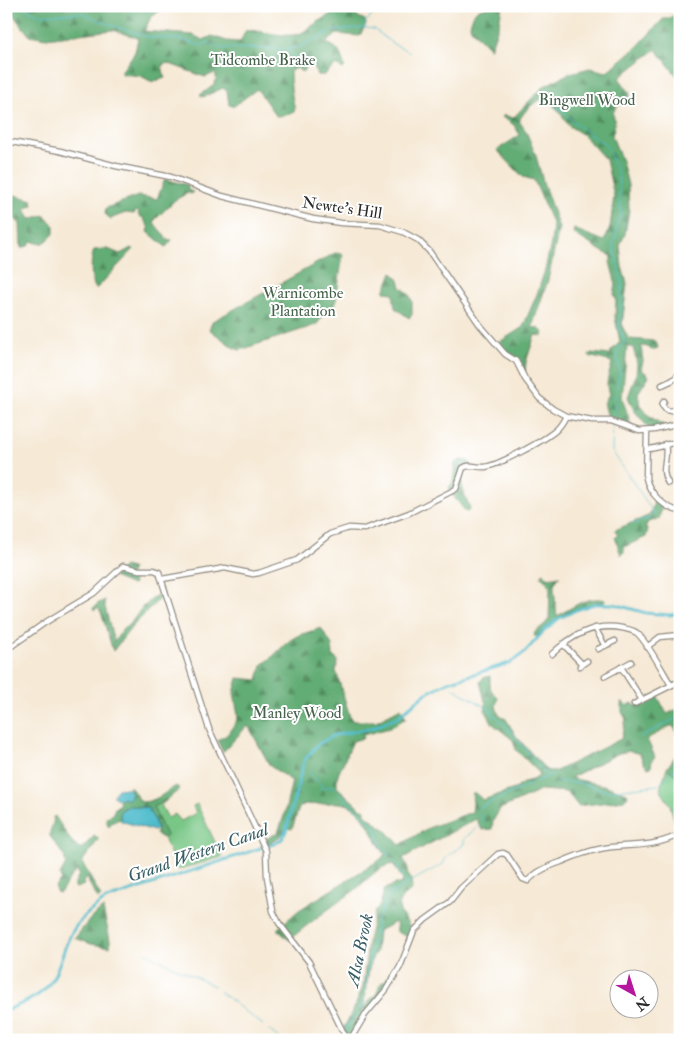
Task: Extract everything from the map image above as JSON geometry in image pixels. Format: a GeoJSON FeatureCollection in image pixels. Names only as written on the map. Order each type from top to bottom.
{"type":"FeatureCollection","features":[{"type":"Feature","properties":{"kind":"street","name":"Newte's Hill"},"geometry":{"type":"LineString","coordinates":[[6,141],[60,151],[116,166],[172,177],[222,196],[313,219],[380,225],[394,228],[410,235],[429,251],[480,325],[505,354],[519,365],[525,379],[539,398],[566,416]]}},
{"type":"Feature","properties":{"kind":"street"},"geometry":{"type":"LineString","coordinates":[[662,385],[680,373]]}},
{"type":"Feature","properties":{"kind":"street"},"geometry":{"type":"LineString","coordinates":[[661,404],[668,411],[680,408]]}},
{"type":"Feature","properties":{"kind":"street"},"geometry":{"type":"LineString","coordinates":[[162,579],[225,568],[253,574],[297,560],[330,534],[349,528],[365,529],[414,512],[431,503],[456,489],[460,475],[465,467],[471,465],[484,467],[510,457],[549,436],[558,428],[566,416],[592,421],[611,422],[634,430],[647,431],[680,424]]}},
{"type":"Feature","properties":{"kind":"street"},"geometry":{"type":"LineString","coordinates":[[647,431],[646,478],[648,485],[652,492],[668,507],[680,511]]}},
{"type":"Feature","properties":{"kind":"street"},"geometry":{"type":"LineString","coordinates":[[647,449],[654,449],[665,444],[680,441]]}},
{"type":"Feature","properties":{"kind":"street"},"geometry":{"type":"LineString","coordinates":[[665,444],[666,452],[663,474],[666,483]]}},
{"type":"Feature","properties":{"kind":"street"},"geometry":{"type":"LineString","coordinates":[[6,650],[46,622],[94,593],[123,566],[139,570],[157,570],[162,579],[209,729],[223,756],[252,825],[263,843],[266,852],[269,894],[273,911],[282,928],[309,962],[330,1007],[349,1039],[365,1015],[386,990],[400,967],[414,931],[425,920],[450,902],[461,888],[498,854],[503,853],[507,855],[526,881],[549,866],[582,854],[602,848],[651,844],[680,834]]}},
{"type":"Feature","properties":{"kind":"street"},"geometry":{"type":"LineString","coordinates":[[552,654],[578,634],[595,628],[613,627],[632,630],[638,634],[672,685]]}},
{"type":"Feature","properties":{"kind":"street"},"geometry":{"type":"LineString","coordinates":[[595,628],[605,646]]}},
{"type":"Feature","properties":{"kind":"street"},"geometry":{"type":"LineString","coordinates":[[647,647],[660,637],[680,635]]}},
{"type":"Feature","properties":{"kind":"street"},"geometry":{"type":"LineString","coordinates":[[598,649],[615,641]]}},
{"type":"Feature","properties":{"kind":"street"},"geometry":{"type":"LineString","coordinates":[[563,644],[581,665],[588,661]]}},
{"type":"Feature","properties":{"kind":"street"},"geometry":{"type":"LineString","coordinates":[[605,676],[631,662]]}},
{"type":"Feature","properties":{"kind":"street"},"geometry":{"type":"LineString","coordinates":[[621,668],[642,700]]}},
{"type":"Feature","properties":{"kind":"street"},"geometry":{"type":"LineString","coordinates":[[634,704],[680,681]]}},
{"type":"Feature","properties":{"kind":"green space","name":"Tidcombe Brake"},"geometry":{"type":"Polygon","coordinates":[[[6,6],[167,6],[151,17],[144,31],[193,35],[203,40],[212,36],[227,41],[240,42],[246,30],[281,35],[299,34],[337,12],[349,13],[365,20],[366,24],[360,36],[337,34],[326,43],[339,52],[345,67],[343,69],[336,65],[324,75],[317,75],[307,60],[304,63],[305,69],[302,72],[297,68],[290,71],[294,112],[276,116],[257,89],[234,106],[229,105],[227,91],[223,88],[203,97],[200,95],[215,83],[215,73],[205,77],[167,63],[162,65],[165,78],[152,82],[141,76],[122,74],[121,72],[135,52],[138,38],[113,30],[46,38],[29,35],[6,6]]]}},
{"type":"Feature","properties":{"kind":"green space"},"geometry":{"type":"Polygon","coordinates":[[[491,6],[502,6],[499,24],[490,49],[471,29],[470,25],[477,11],[491,6]]]}},
{"type":"Feature","properties":{"kind":"green space","name":"Bingwell Wood"},"geometry":{"type":"Polygon","coordinates":[[[677,14],[680,16],[680,80],[656,49],[619,78],[630,93],[628,100],[616,107],[613,113],[615,124],[612,136],[622,161],[628,185],[629,210],[625,234],[620,245],[622,267],[627,283],[622,326],[629,339],[656,341],[658,348],[651,350],[648,347],[641,346],[643,361],[641,369],[649,376],[638,393],[639,399],[646,412],[664,425],[650,430],[634,410],[628,397],[636,375],[637,364],[633,347],[627,347],[622,398],[630,421],[628,426],[608,418],[604,403],[609,394],[607,382],[612,362],[589,356],[591,353],[610,355],[611,351],[620,342],[615,317],[616,299],[614,294],[616,285],[610,262],[612,256],[573,233],[574,229],[604,241],[610,228],[614,196],[606,160],[582,134],[569,126],[559,111],[545,98],[537,101],[530,107],[519,121],[526,131],[536,156],[559,228],[548,280],[532,327],[538,328],[544,333],[543,336],[535,335],[526,362],[525,372],[520,361],[498,343],[523,327],[545,270],[553,225],[534,180],[523,177],[497,150],[520,135],[514,125],[502,117],[504,115],[513,118],[544,86],[570,73],[590,68],[607,72],[638,46],[663,19],[677,14]]]}},
{"type":"Feature","properties":{"kind":"green space"},"geometry":{"type":"Polygon","coordinates":[[[165,179],[188,185],[188,190],[193,192],[175,200],[154,221],[166,239],[172,240],[166,247],[148,232],[149,228],[143,218],[138,215],[139,212],[136,211],[134,214],[126,213],[111,219],[105,214],[106,208],[138,196],[157,199],[165,179]]]}},
{"type":"Feature","properties":{"kind":"green space"},"geometry":{"type":"Polygon","coordinates":[[[6,195],[15,195],[32,200],[33,205],[25,209],[30,219],[44,215],[54,225],[54,234],[47,241],[40,244],[31,241],[28,246],[21,248],[20,224],[10,214],[6,215],[6,195]]]}},
{"type":"Feature","properties":{"kind":"green space"},"geometry":{"type":"Polygon","coordinates":[[[131,248],[134,249],[96,289],[91,270],[94,250],[108,249],[120,254],[131,248]]]}},
{"type":"Feature","properties":{"kind":"green space","name":"Warnicombe Plantation"},"geometry":{"type":"Polygon","coordinates":[[[335,253],[343,254],[336,300],[332,310],[328,311],[316,325],[240,350],[234,348],[209,329],[213,321],[335,253]]]}},
{"type":"Feature","properties":{"kind":"green space"},"geometry":{"type":"Polygon","coordinates":[[[392,272],[399,280],[401,287],[409,294],[412,301],[412,315],[409,318],[395,308],[393,293],[384,292],[392,272]]]}},
{"type":"Feature","properties":{"kind":"green space"},"geometry":{"type":"Polygon","coordinates":[[[461,460],[469,461],[471,468],[466,469],[462,478],[464,493],[470,508],[466,512],[449,488],[453,482],[455,463],[461,460]]]}},
{"type":"Feature","properties":{"kind":"green space"},"geometry":{"type":"Polygon","coordinates":[[[655,499],[662,505],[659,519],[648,522],[645,528],[648,529],[646,537],[626,546],[621,555],[615,537],[618,535],[615,530],[650,515],[655,499]]]}},
{"type":"Feature","properties":{"kind":"green space"},"geometry":{"type":"Polygon","coordinates":[[[124,567],[132,569],[130,574],[133,577],[134,584],[132,585],[113,577],[124,567]]]}},
{"type":"Feature","properties":{"kind":"green space"},"geometry":{"type":"Polygon","coordinates":[[[543,573],[549,577],[560,576],[554,584],[557,616],[574,606],[592,599],[605,600],[604,602],[585,606],[567,613],[551,623],[537,636],[534,636],[535,632],[549,619],[550,588],[548,583],[541,577],[543,573]]]}},
{"type":"Feature","properties":{"kind":"green space"},"geometry":{"type":"Polygon","coordinates":[[[163,592],[164,594],[131,628],[113,651],[101,612],[98,608],[94,610],[93,608],[105,600],[104,603],[114,642],[143,606],[163,592]]]}},
{"type":"Feature","properties":{"kind":"green space","name":"Manley Wood"},"geometry":{"type":"Polygon","coordinates":[[[321,628],[332,645],[333,655],[338,661],[336,671],[350,717],[353,721],[376,721],[401,708],[406,718],[390,728],[363,735],[363,738],[353,741],[337,777],[337,787],[360,808],[365,810],[365,814],[380,827],[383,827],[400,845],[428,828],[472,812],[472,793],[475,793],[483,800],[517,788],[524,782],[535,779],[540,774],[516,750],[513,740],[493,724],[485,710],[486,705],[480,682],[483,678],[490,676],[491,688],[498,697],[496,706],[499,715],[506,719],[516,736],[546,770],[554,772],[621,739],[626,719],[622,712],[622,701],[626,706],[633,703],[635,706],[657,695],[667,714],[680,708],[680,737],[673,726],[670,726],[647,739],[655,757],[652,760],[651,767],[648,768],[644,764],[640,754],[630,751],[619,753],[570,778],[603,785],[627,793],[628,796],[624,800],[578,806],[567,792],[542,790],[500,809],[493,821],[492,829],[482,830],[476,819],[403,858],[408,868],[407,873],[411,879],[412,889],[401,899],[399,909],[411,932],[408,937],[397,932],[396,922],[378,931],[376,951],[370,963],[364,1003],[359,1012],[377,993],[381,983],[385,981],[391,971],[394,974],[351,1035],[347,1036],[343,1029],[363,987],[368,940],[375,910],[380,905],[384,890],[395,884],[400,884],[403,881],[402,878],[393,864],[387,865],[289,940],[277,929],[299,910],[381,859],[385,854],[367,823],[356,809],[340,803],[305,804],[299,808],[292,829],[286,828],[273,842],[266,844],[265,840],[278,832],[284,816],[292,781],[270,766],[249,727],[246,727],[223,752],[217,740],[227,735],[236,722],[238,716],[234,693],[238,678],[258,680],[262,665],[287,642],[297,636],[321,628]]]}},
{"type":"Feature","properties":{"kind":"green space"},"geometry":{"type":"Polygon","coordinates":[[[680,749],[680,777],[678,777],[667,768],[680,749]]]}},
{"type":"Feature","properties":{"kind":"green space"},"geometry":{"type":"Polygon","coordinates":[[[667,768],[680,777],[680,832],[678,833],[670,805],[660,789],[667,768]]]}},
{"type":"Feature","properties":{"kind":"green space"},"geometry":{"type":"Polygon","coordinates":[[[130,786],[141,802],[156,799],[176,786],[180,789],[153,807],[166,835],[165,837],[163,838],[156,834],[157,827],[148,808],[132,806],[122,809],[120,819],[108,826],[106,818],[112,815],[120,799],[130,798],[130,786]]]}},
{"type":"Feature","properties":{"kind":"green space"},"geometry":{"type":"Polygon","coordinates":[[[167,800],[161,805],[168,818],[175,814],[181,821],[196,813],[193,806],[197,804],[222,857],[177,870],[164,838],[166,835],[153,807],[167,800]]]}},
{"type":"Feature","properties":{"kind":"green space"},"geometry":{"type":"Polygon","coordinates":[[[55,816],[78,848],[82,848],[95,835],[98,838],[82,862],[101,897],[98,899],[86,878],[83,882],[84,885],[76,888],[74,886],[79,874],[77,871],[60,893],[56,892],[55,887],[61,880],[60,875],[66,864],[64,856],[50,836],[53,817],[55,816]]]}},
{"type":"Feature","properties":{"kind":"green space"},"geometry":{"type":"Polygon","coordinates":[[[103,908],[110,947],[91,944],[75,938],[91,918],[103,908]]]}},
{"type":"Feature","properties":{"kind":"water"},"geometry":{"type":"Polygon","coordinates":[[[126,788],[130,790],[131,796],[129,799],[114,797],[118,789],[126,788]]]}},
{"type":"Feature","properties":{"kind":"water"},"geometry":{"type":"Polygon","coordinates":[[[129,806],[148,808],[157,829],[154,831],[121,821],[120,811],[129,806]]]}},
{"type":"Feature","properties":{"kind":"waterway"},"geometry":{"type":"LineString","coordinates":[[23,6],[39,15],[82,13],[148,37],[183,40],[202,46],[207,42],[220,48],[287,49],[300,47],[331,31],[364,28],[374,29],[393,44],[410,52]]}},
{"type":"Feature","properties":{"kind":"waterway"},"geometry":{"type":"LineString","coordinates":[[364,27],[365,22],[383,6]]}},
{"type":"Feature","properties":{"kind":"waterway"},"geometry":{"type":"LineString","coordinates":[[287,49],[298,62]]}},
{"type":"Feature","properties":{"kind":"waterway"},"geometry":{"type":"LineString","coordinates":[[554,103],[580,127],[599,141],[602,141],[607,147],[618,174],[621,215],[617,223],[613,244],[622,283],[619,330],[625,343],[618,348],[617,355],[620,371],[615,396],[614,418]]}},
{"type":"Feature","properties":{"kind":"waterway"},"geometry":{"type":"LineString","coordinates":[[613,424],[612,451],[654,513],[650,518],[632,524]]}},
{"type":"Feature","properties":{"kind":"waterway","name":"Grand Western Canal"},"geometry":{"type":"LineString","coordinates":[[6,1011],[31,999],[44,990],[53,978],[69,938],[76,926],[90,911],[107,899],[276,843],[282,839],[286,831],[304,761],[317,745],[327,739],[335,735],[372,728],[398,717],[425,694],[448,682],[510,663],[525,652],[558,619],[576,610],[594,604],[614,604],[646,613],[670,615],[680,613]]}},
{"type":"Feature","properties":{"kind":"waterway"},"geometry":{"type":"LineString","coordinates":[[453,688],[491,710],[547,776]]}},
{"type":"Feature","properties":{"kind":"waterway"},"geometry":{"type":"LineString","coordinates":[[641,737],[680,716]]}},
{"type":"Feature","properties":{"kind":"waterway","name":"Alsa Brook"},"geometry":{"type":"LineString","coordinates":[[660,784],[680,764]]}},
{"type":"Feature","properties":{"kind":"waterway"},"geometry":{"type":"LineString","coordinates":[[309,772],[321,785],[322,789],[332,786],[376,828],[380,843],[389,856]]}},
{"type":"Feature","properties":{"kind":"waterway","name":"Alsa Brook"},"geometry":{"type":"LineString","coordinates":[[478,808],[553,774]]}},
{"type":"Feature","properties":{"kind":"waterway","name":"Alsa Brook"},"geometry":{"type":"LineString","coordinates":[[556,779],[560,782],[581,783],[607,791],[658,785]]}},
{"type":"Feature","properties":{"kind":"waterway","name":"Alsa Brook"},"geometry":{"type":"LineString","coordinates":[[410,882],[443,864],[449,855],[464,844],[464,839],[483,822],[480,814]]}},
{"type":"Feature","properties":{"kind":"waterway"},"geometry":{"type":"LineString","coordinates":[[394,861],[407,884]]}},
{"type":"Feature","properties":{"kind":"waterway","name":"Alsa Brook"},"geometry":{"type":"LineString","coordinates":[[346,1030],[353,1016],[361,1007],[377,925],[376,922],[390,894],[408,883]]}},
{"type":"Feature","properties":{"kind":"waterway"},"geometry":{"type":"LineString","coordinates":[[146,953],[214,986]]}},
{"type":"Feature","properties":{"kind":"waterway"},"geometry":{"type":"LineString","coordinates":[[220,992],[263,1025]]}},
{"type":"Feature","properties":{"kind":"waterway"},"geometry":{"type":"LineString","coordinates":[[269,1030],[281,1040]]}}]}
